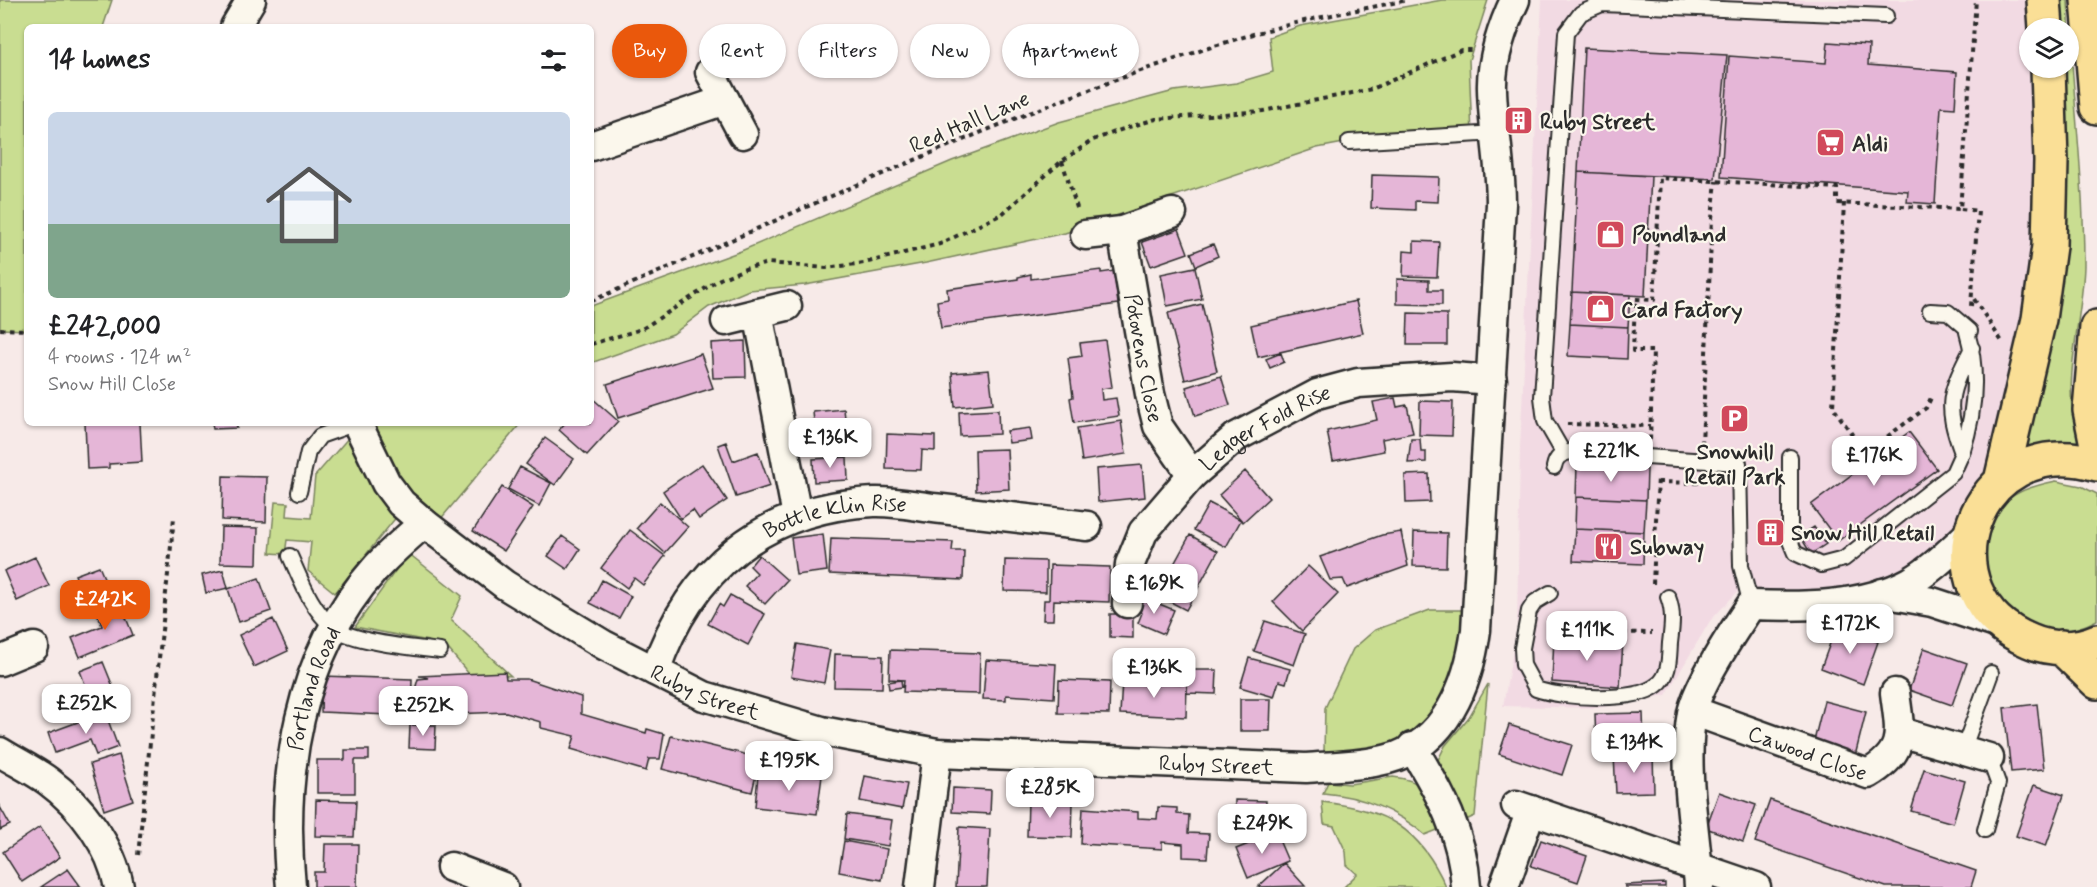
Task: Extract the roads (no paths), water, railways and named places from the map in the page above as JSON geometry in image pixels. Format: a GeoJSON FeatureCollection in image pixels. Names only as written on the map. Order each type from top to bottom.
{"type":"FeatureCollection","features":[{"type":"Feature","properties":{"kind":"highway"},"geometry":{"type":"LineString","coordinates":[[2044,0],[2045,18]]}},
{"type":"Feature","properties":{"kind":"highway"},"geometry":{"type":"LineString","coordinates":[[2088,0],[2097,108]]}},
{"type":"Feature","properties":{"kind":"highway"},"geometry":{"type":"LineString","coordinates":[[2001,481],[2039,319],[2049,246],[2051,160],[2048,78]]}},
{"type":"Feature","properties":{"kind":"highway"},"geometry":{"type":"LineString","coordinates":[[2097,327],[2090,410],[2097,445]]}},
{"type":"Feature","properties":{"kind":"highway"},"geometry":{"type":"LineString","coordinates":[[2097,464],[2080,459],[2059,458],[2038,461],[2001,481],[1977,513],[1971,532],[1970,571],[1979,597],[2002,625],[2035,643],[2061,647],[2097,641]]}},
{"type":"Feature","properties":{"kind":"highway"},"geometry":{"type":"LineString","coordinates":[[2061,647],[2097,682]]}},
{"type":"Feature","properties":{"kind":"street"},"geometry":{"type":"LineString","coordinates":[[237,24],[251,0]]}},
{"type":"Feature","properties":{"kind":"street","name":"Ruby Street"},"geometry":{"type":"LineString","coordinates":[[358,426],[386,483],[401,503],[424,523],[505,585],[604,645],[704,696],[810,728],[937,753],[1306,768],[1355,765],[1390,759],[1431,734],[1450,714],[1472,663],[1476,630],[1501,204],[1497,133],[1491,87],[1498,49],[1515,0]]}},
{"type":"Feature","properties":{"kind":"street"},"geometry":{"type":"LineString","coordinates":[[713,78],[743,134]]}},
{"type":"Feature","properties":{"kind":"street"},"geometry":{"type":"LineString","coordinates":[[594,145],[725,100]]}},
{"type":"Feature","properties":{"kind":"street"},"geometry":{"type":"LineString","coordinates":[[1085,235],[1122,231],[1172,213]]}},
{"type":"Feature","properties":{"kind":"street","name":"Potovens Close"},"geometry":{"type":"LineString","coordinates":[[1122,231],[1150,394],[1158,426],[1192,475]]}},
{"type":"Feature","properties":{"kind":"street"},"geometry":{"type":"LineString","coordinates":[[726,321],[787,306]]}},
{"type":"Feature","properties":{"kind":"street"},"geometry":{"type":"LineString","coordinates":[[758,313],[797,516]]}},
{"type":"Feature","properties":{"kind":"street","name":"Ledger Fold Rise"},"geometry":{"type":"LineString","coordinates":[[1127,603],[1130,564],[1143,532],[1192,475],[1236,437],[1317,394],[1358,383],[1403,378],[1452,377],[1491,380]]}},
{"type":"Feature","properties":{"kind":"street","name":"Bottle Klin Rise"},"geometry":{"type":"LineString","coordinates":[[655,671],[669,634],[701,582],[759,534],[797,516],[835,506],[876,502],[1088,526]]}},
{"type":"Feature","properties":{"kind":"street","name":"Portland Road"},"geometry":{"type":"LineString","coordinates":[[291,887],[288,820],[293,754],[317,660],[334,628],[374,570],[424,523]]}},
{"type":"Feature","properties":{"kind":"street"},"geometry":{"type":"LineString","coordinates":[[1698,876],[1688,750],[1693,711],[1729,637],[1751,605],[1809,605],[1882,593],[1919,576],[1971,532]]}},
{"type":"Feature","properties":{"kind":"street"},"geometry":{"type":"LineString","coordinates":[[1882,593],[1932,602],[2002,625]]}},
{"type":"Feature","properties":{"kind":"street"},"geometry":{"type":"LineString","coordinates":[[0,661],[34,647]]}},
{"type":"Feature","properties":{"kind":"street"},"geometry":{"type":"LineString","coordinates":[[1894,693],[1900,732],[1976,754]]}},
{"type":"Feature","properties":{"kind":"street","name":"Cawood Close"},"geometry":{"type":"LineString","coordinates":[[1693,711],[1868,774],[1885,764],[1897,749],[1900,732]]}},
{"type":"Feature","properties":{"kind":"street"},"geometry":{"type":"LineString","coordinates":[[1412,747],[1441,794],[1455,828],[1465,858],[1466,887]]}},
{"type":"Feature","properties":{"kind":"street"},"geometry":{"type":"LineString","coordinates":[[0,752],[49,781],[90,822],[117,874],[119,887]]}},
{"type":"Feature","properties":{"kind":"street"},"geometry":{"type":"LineString","coordinates":[[920,887],[937,753]]}},
{"type":"Feature","properties":{"kind":"street"},"geometry":{"type":"LineString","coordinates":[[1504,887],[1523,808],[1698,876],[1756,887]]}},
{"type":"Feature","properties":{"kind":"street"},"geometry":{"type":"LineString","coordinates":[[451,867],[503,887]]}},
{"type":"Feature","properties":{"kind":"lane"},"geometry":{"type":"LineString","coordinates":[[1564,454],[1545,421],[1542,397],[1566,33],[1581,13],[1602,4],[1886,16]]}},
{"type":"Feature","properties":{"kind":"lane"},"geometry":{"type":"LineString","coordinates":[[1349,142],[1497,133]]}},
{"type":"Feature","properties":{"kind":"lane"},"geometry":{"type":"LineString","coordinates":[[1790,457],[1790,541],[1795,553],[1821,565],[1844,559],[1953,473],[1962,453],[1975,410],[1972,348],[1967,332],[1970,331],[1948,312],[1930,311]]}},
{"type":"Feature","properties":{"kind":"lane"},"geometry":{"type":"LineString","coordinates":[[1962,453],[1954,431],[1950,397],[1972,348]]}},
{"type":"Feature","properties":{"kind":"lane"},"geometry":{"type":"LineString","coordinates":[[299,492],[308,452],[320,436],[348,426]]}},
{"type":"Feature","properties":{"kind":"lane"},"geometry":{"type":"LineString","coordinates":[[1554,466],[1556,460],[1564,454],[1739,463],[1741,566],[1751,605]]}},
{"type":"Feature","properties":{"kind":"lane"},"geometry":{"type":"LineString","coordinates":[[290,556],[310,599],[334,628],[381,644],[440,651]]}},
{"type":"Feature","properties":{"kind":"lane"},"geometry":{"type":"LineString","coordinates":[[1550,593],[1535,602],[1529,611],[1522,648],[1523,664],[1536,689],[1552,695],[1623,696],[1642,693],[1658,685],[1666,673],[1669,657],[1673,608],[1668,597]]}},
{"type":"Feature","properties":{"kind":"lane"},"geometry":{"type":"LineString","coordinates":[[1986,830],[1998,783],[1976,754],[1990,673]]}},
{"type":"Feature","properties":{"kind":"place","name":"Ruby Street"},"geometry":{"type":"Point","coordinates":[1519,121]}},
{"type":"Feature","properties":{"kind":"place","name":"Aldi"},"geometry":{"type":"Point","coordinates":[1831,143]}},
{"type":"Feature","properties":{"kind":"place","name":"Poundland"},"geometry":{"type":"Point","coordinates":[1611,234]}},
{"type":"Feature","properties":{"kind":"place","name":"Card Factory"},"geometry":{"type":"Point","coordinates":[1600,309]}},
{"type":"Feature","properties":{"kind":"place","name":"Snowhill Retail Park"},"geometry":{"type":"Point","coordinates":[1735,419]}},
{"type":"Feature","properties":{"kind":"place","name":"Snow Hill Retail"},"geometry":{"type":"Point","coordinates":[1770,532]}},
{"type":"Feature","properties":{"kind":"place","name":"Subway"},"geometry":{"type":"Point","coordinates":[1609,546]}}]}
